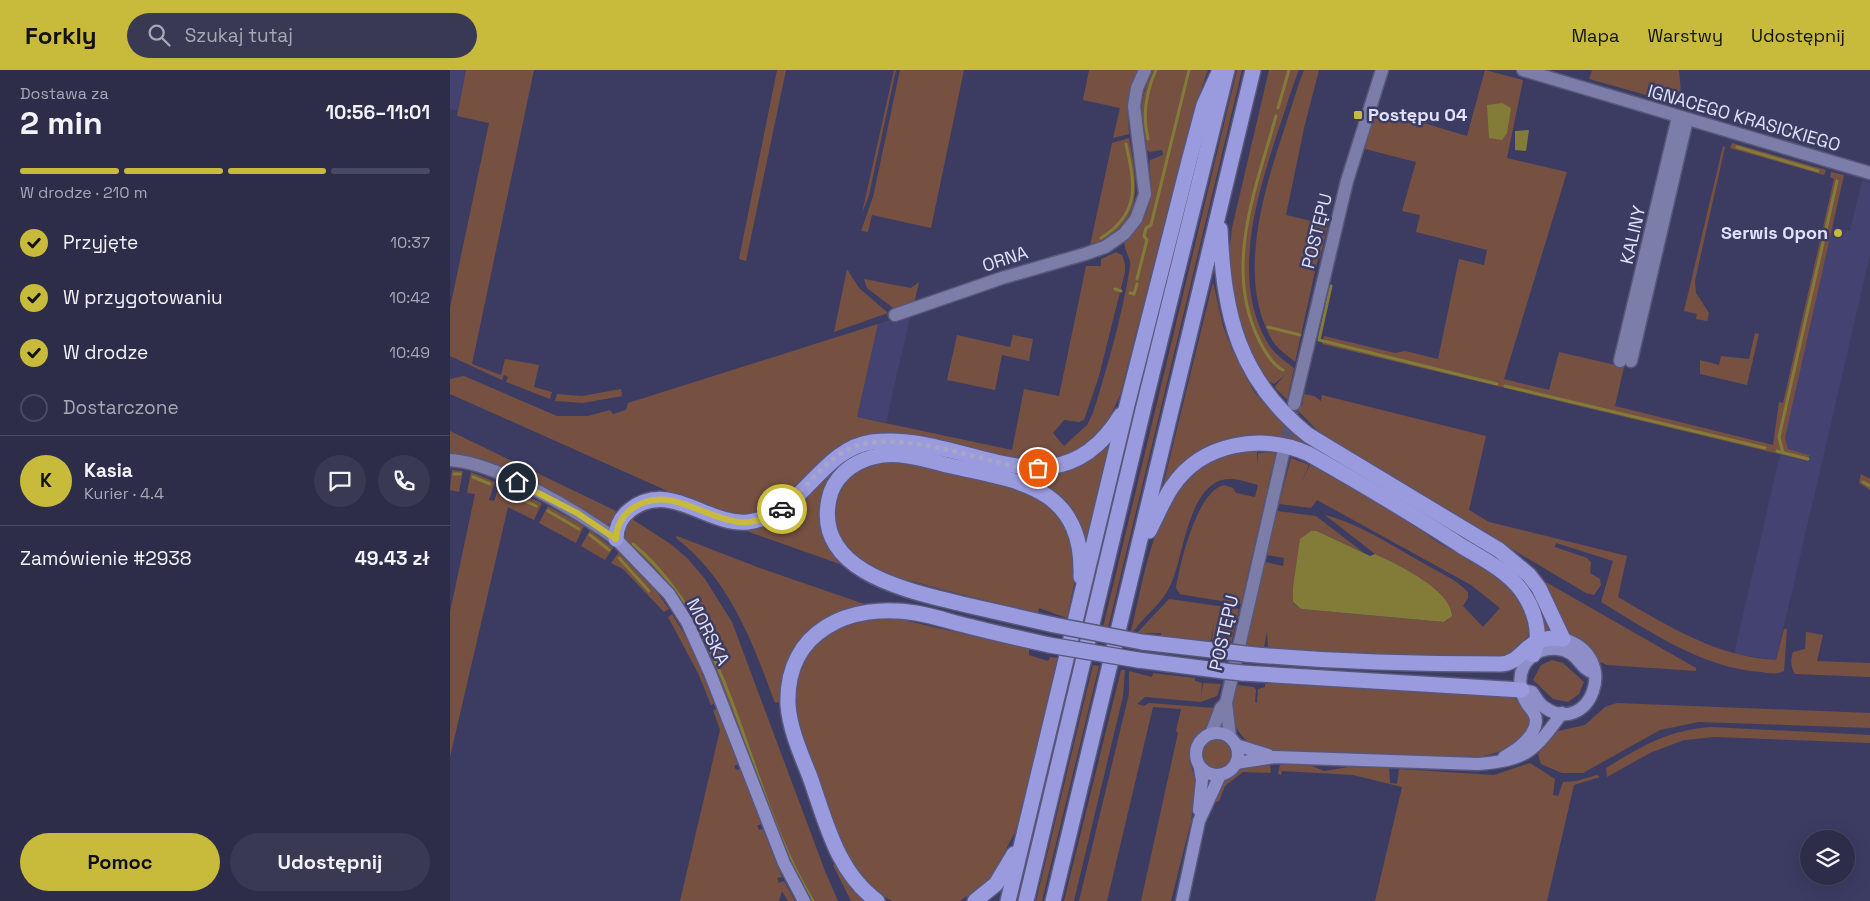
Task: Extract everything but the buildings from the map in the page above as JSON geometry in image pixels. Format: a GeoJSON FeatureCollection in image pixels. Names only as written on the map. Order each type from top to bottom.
{"type":"FeatureCollection","features":[{"type":"Feature","properties":{"kind":"highway"},"geometry":{"type":"LineString","coordinates":[[1008,901],[1127,405],[1204,105],[1220,70]]}},
{"type":"Feature","properties":{"kind":"highway"},"geometry":{"type":"LineString","coordinates":[[1026,901],[1144,406],[1227,70]]}},
{"type":"Feature","properties":{"kind":"highway"},"geometry":{"type":"LineString","coordinates":[[1053,901],[1253,70]]}},
{"type":"Feature","properties":{"kind":"highway"},"geometry":{"type":"LineString","coordinates":[[1219,210],[1224,292],[1230,317],[1248,364],[1270,398],[1287,417],[1308,435],[1499,550],[1522,569],[1540,588],[1564,639],[1535,648],[1527,647],[1514,660],[1506,663],[1414,662],[1388,664]]}},
{"type":"Feature","properties":{"kind":"highway"},"geometry":{"type":"LineString","coordinates":[[616,539],[616,532],[623,516],[649,500],[668,499],[679,501],[720,518],[740,522],[763,519],[793,500],[839,455],[860,444],[901,442],[1019,467],[1038,468],[1066,464],[1103,442],[1127,405]]}},
{"type":"Feature","properties":{"kind":"highway"},"geometry":{"type":"LineString","coordinates":[[1139,550],[1172,487],[1192,466],[1215,452],[1233,446],[1258,442],[1282,444],[1309,454],[1418,518],[1504,573],[1528,600],[1533,613],[1535,648]]}},
{"type":"Feature","properties":{"kind":"highway"},"geometry":{"type":"LineString","coordinates":[[1079,607],[1080,552],[1072,526],[1060,507],[1035,488],[990,474],[910,457],[890,455],[873,457],[849,467],[838,479],[829,497],[827,510],[829,526],[844,555],[882,582],[901,588],[1054,625],[1142,642],[1246,654],[1388,664],[1408,668],[1521,670]]}},
{"type":"Feature","properties":{"kind":"highway"},"geometry":{"type":"LineString","coordinates":[[877,901],[858,885],[840,859],[791,723],[788,688],[791,671],[800,652],[823,628],[842,618],[864,612],[916,613],[1049,645],[1224,672],[1522,690]]}},
{"type":"Feature","properties":{"kind":"highway"},"geometry":{"type":"LineString","coordinates":[[975,901],[996,884],[1022,839]]}},
{"type":"Feature","properties":{"kind":"main road","name":"MORSKA"},"geometry":{"type":"LineString","coordinates":[[616,539],[668,594],[688,622],[710,673],[784,864],[804,901]]}},
{"type":"Feature","properties":{"kind":"main road"},"geometry":{"type":"LineString","coordinates":[[1522,690],[1532,692],[1547,709],[1562,713],[1577,711],[1590,701],[1596,686],[1593,663],[1587,654],[1575,644],[1564,639]]}},
{"type":"Feature","properties":{"kind":"main road"},"geometry":{"type":"LineString","coordinates":[[1492,762],[1515,750],[1528,739],[1536,724],[1535,714],[1525,701],[1522,690],[1521,670],[1535,648],[1564,650],[1574,654],[1588,671],[1595,673]]}},
{"type":"Feature","properties":{"kind":"main road"},"geometry":{"type":"LineString","coordinates":[[1236,763],[1276,757],[1452,763],[1514,760],[1532,749],[1545,736],[1562,713]]}},
{"type":"Feature","properties":{"kind":"main road"},"geometry":{"type":"LineString","coordinates":[[1182,901],[1199,821],[1202,780],[1197,762],[1196,748],[1200,742],[1211,734],[1220,734],[1233,741],[1276,757]]}},
{"type":"Feature","properties":{"kind":"main road"},"geometry":{"type":"LineString","coordinates":[[1200,768],[1211,775],[1220,775],[1232,769],[1236,763],[1233,741]]}},
{"type":"Feature","properties":{"kind":"main road"},"geometry":{"type":"LineString","coordinates":[[1199,821],[1220,775]]}},
{"type":"Feature","properties":{"kind":"street","name":"ORNA"},"geometry":{"type":"LineString","coordinates":[[895,315],[1002,278],[1105,247],[1124,234],[1136,219],[1145,194],[1134,106],[1137,88],[1145,70]]}},
{"type":"Feature","properties":{"kind":"street","name":"POSTĘPU"},"geometry":{"type":"LineString","coordinates":[[1294,404],[1347,181],[1382,70]]}},
{"type":"Feature","properties":{"kind":"street","name":"IGNACEGO KRASICKIEGO"},"geometry":{"type":"LineString","coordinates":[[1523,70],[1870,173]]}},
{"type":"Feature","properties":{"kind":"street","name":"KALINY"},"geometry":{"type":"LineString","coordinates":[[1626,360],[1682,118]]}},
{"type":"Feature","properties":{"kind":"street","name":"POSTĘPU"},"geometry":{"type":"LineString","coordinates":[[1233,741],[1226,703],[1283,454]]}},
{"type":"Feature","properties":{"kind":"street","name":"MORSKA"},"geometry":{"type":"LineString","coordinates":[[450,460],[480,465],[577,513],[616,539]]}},
{"type":"Feature","properties":{"kind":"street","name":"POSTĘPU"},"geometry":{"type":"LineString","coordinates":[[1211,734],[1221,708],[1226,703]]}},
{"type":"Feature","properties":{"kind":"shaded area"},"geometry":{"type":"Polygon","coordinates":[[[450,70],[466,70],[458,111],[450,109],[450,70]]]}},
{"type":"Feature","properties":{"kind":"shaded area"},"geometry":{"type":"Polygon","coordinates":[[[466,70],[534,70],[472,364],[501,375],[505,359],[539,365],[534,387],[552,392],[550,399],[506,382],[508,377],[504,375],[502,380],[450,356],[450,308],[489,123],[457,116],[466,70]]]}},
{"type":"Feature","properties":{"kind":"shaded area"},"geometry":{"type":"Polygon","coordinates":[[[777,70],[786,70],[746,261],[739,259],[777,70]]]}},
{"type":"Feature","properties":{"kind":"shaded area"},"geometry":{"type":"Polygon","coordinates":[[[894,70],[896,70],[869,195],[862,213],[894,70]]]}},
{"type":"Feature","properties":{"kind":"shaded area"},"geometry":{"type":"Polygon","coordinates":[[[900,70],[964,70],[931,228],[872,215],[868,232],[861,231],[873,197],[900,70]]]}},
{"type":"Feature","properties":{"kind":"shaded area"},"geometry":{"type":"Polygon","coordinates":[[[1089,70],[1137,70],[1127,104],[1129,134],[1113,138],[1120,108],[1083,100],[1089,70]]]}},
{"type":"Feature","properties":{"kind":"shaded area"},"geometry":{"type":"Polygon","coordinates":[[[1152,70],[1208,70],[1193,112],[1120,395],[1106,425],[1092,441],[1065,457],[1044,460],[1020,459],[887,435],[793,491],[763,512],[753,515],[729,514],[672,493],[450,394],[450,379],[464,376],[557,416],[588,416],[610,410],[613,414],[626,410],[628,403],[878,324],[857,417],[1012,450],[1024,389],[1059,396],[1086,266],[1101,266],[1101,259],[1116,252],[1122,255],[1125,272],[1099,376],[1084,420],[1079,422],[1064,420],[1053,433],[1064,446],[1087,425],[1093,413],[1114,340],[1127,285],[1130,261],[1125,248],[1125,242],[1137,230],[1148,208],[1151,192],[1150,160],[1163,155],[1162,150],[1149,152],[1141,135],[1141,112],[1145,88],[1152,70]]]}},
{"type":"Feature","properties":{"kind":"shaded area"},"geometry":{"type":"Polygon","coordinates":[[[1237,70],[1242,70],[1108,628],[1103,627],[1237,70]]]}},
{"type":"Feature","properties":{"kind":"shaded area"},"geometry":{"type":"Polygon","coordinates":[[[1269,70],[1299,70],[1271,153],[1256,207],[1251,235],[1250,290],[1256,317],[1267,342],[1276,353],[1294,368],[1287,400],[1275,388],[1285,375],[1274,384],[1266,379],[1245,339],[1231,293],[1229,255],[1232,228],[1269,70]]]}},
{"type":"Feature","properties":{"kind":"shaded area"},"geometry":{"type":"Polygon","coordinates":[[[1304,70],[1319,70],[1304,128],[1286,215],[1328,225],[1320,258],[1318,258],[1295,362],[1273,342],[1261,313],[1256,287],[1255,259],[1263,203],[1270,175],[1304,70]]]}},
{"type":"Feature","properties":{"kind":"shaded area"},"geometry":{"type":"Polygon","coordinates":[[[1485,70],[1523,80],[1507,158],[1567,172],[1504,379],[1549,390],[1559,352],[1624,367],[1615,406],[1773,445],[1779,402],[1783,403],[1834,179],[1830,177],[1831,172],[1844,175],[1785,438],[1788,449],[1809,455],[1808,461],[1322,344],[1324,336],[1395,353],[1405,351],[1438,359],[1459,259],[1484,265],[1487,250],[1416,232],[1420,215],[1402,211],[1416,162],[1365,149],[1376,109],[1467,136],[1485,70]]]}},
{"type":"Feature","properties":{"kind":"shaded area"},"geometry":{"type":"Polygon","coordinates":[[[1592,70],[1679,70],[1682,105],[1589,79],[1592,70]]]}},
{"type":"Feature","properties":{"kind":"shaded area"},"geometry":{"type":"Polygon","coordinates":[[[1502,103],[1511,108],[1507,133],[1502,140],[1489,138],[1487,105],[1502,103]]]}},
{"type":"Feature","properties":{"kind":"shaded area"},"geometry":{"type":"Polygon","coordinates":[[[1781,129],[1798,133],[1796,139],[1782,135],[1781,129]]]}},
{"type":"Feature","properties":{"kind":"shaded area"},"geometry":{"type":"Polygon","coordinates":[[[1529,130],[1526,151],[1515,150],[1515,131],[1529,130]]]}},
{"type":"Feature","properties":{"kind":"shaded area"},"geometry":{"type":"Polygon","coordinates":[[[1129,138],[1135,172],[1134,202],[1129,215],[1121,227],[1108,237],[1090,246],[1112,143],[1129,138]]]}},
{"type":"Feature","properties":{"kind":"shaded area"},"geometry":{"type":"Polygon","coordinates":[[[1732,143],[1826,170],[1824,175],[1730,148],[1732,143]]]}},
{"type":"Feature","properties":{"kind":"shaded area"},"geometry":{"type":"Polygon","coordinates":[[[1723,146],[1725,147],[1695,281],[1696,293],[1709,313],[1707,321],[1696,319],[1697,314],[1684,311],[1723,146]]]}},
{"type":"Feature","properties":{"kind":"shaded area"},"geometry":{"type":"Polygon","coordinates":[[[1862,180],[1870,183],[1870,255],[1776,660],[1734,654],[1780,455],[1808,461],[1809,455],[1788,450],[1785,438],[1786,429],[1832,227],[1850,231],[1862,180]]]}},
{"type":"Feature","properties":{"kind":"shaded area"},"geometry":{"type":"Polygon","coordinates":[[[847,269],[859,288],[888,313],[834,332],[847,269]]]}},
{"type":"Feature","properties":{"kind":"shaded area"},"geometry":{"type":"Polygon","coordinates":[[[864,279],[911,288],[919,282],[914,304],[896,310],[867,288],[864,279]]]}},
{"type":"Feature","properties":{"kind":"shaded area"},"geometry":{"type":"Polygon","coordinates":[[[1213,282],[1223,326],[1233,352],[1254,392],[1272,411],[1306,442],[1492,552],[1526,578],[1554,631],[1543,632],[1536,602],[1317,454],[1248,437],[1162,490],[1213,282]]]}},
{"type":"Feature","properties":{"kind":"shaded area"},"geometry":{"type":"Polygon","coordinates":[[[911,313],[886,422],[857,417],[878,324],[911,313]]]}},
{"type":"Feature","properties":{"kind":"shaded area"},"geometry":{"type":"Polygon","coordinates":[[[1755,333],[1759,334],[1747,385],[1700,374],[1700,360],[1719,365],[1721,356],[1749,359],[1755,333]]]}},
{"type":"Feature","properties":{"kind":"shaded area"},"geometry":{"type":"Polygon","coordinates":[[[957,335],[1010,347],[1013,335],[1033,339],[1029,361],[1002,355],[995,390],[947,380],[957,335]]]}},
{"type":"Feature","properties":{"kind":"shaded area"},"geometry":{"type":"Polygon","coordinates":[[[621,389],[622,396],[583,403],[555,401],[557,394],[582,396],[621,389]]]}},
{"type":"Feature","properties":{"kind":"shaded area"},"geometry":{"type":"Polygon","coordinates":[[[1304,394],[1314,396],[1321,401],[1322,395],[1486,436],[1469,510],[1489,522],[1627,556],[1618,597],[1674,629],[1713,646],[1754,658],[1776,660],[1784,629],[1787,629],[1784,671],[1770,673],[1739,669],[1718,664],[1678,647],[1601,602],[1613,561],[1556,543],[1555,547],[1587,558],[1591,562],[1590,573],[1600,579],[1601,585],[1594,595],[1586,593],[1316,433],[1317,430],[1289,402],[1302,406],[1304,394]]]}},
{"type":"Feature","properties":{"kind":"shaded area"},"geometry":{"type":"Polygon","coordinates":[[[450,431],[616,511],[612,523],[604,525],[570,502],[509,471],[469,458],[450,455],[450,431]]]}},
{"type":"Feature","properties":{"kind":"shaded area"},"geometry":{"type":"Polygon","coordinates":[[[1115,439],[1089,550],[1087,550],[1081,528],[1071,511],[1059,498],[1044,488],[1009,474],[934,455],[898,449],[873,452],[852,461],[837,474],[827,491],[822,509],[825,529],[834,549],[851,568],[738,528],[760,525],[779,517],[794,505],[834,465],[849,455],[867,448],[883,446],[924,450],[1027,473],[1039,473],[1063,470],[1086,462],[1096,456],[1115,439]]]}},
{"type":"Feature","properties":{"kind":"shaded area"},"geometry":{"type":"Polygon","coordinates":[[[1257,452],[1257,466],[1258,453],[1276,452],[1241,604],[1184,595],[1180,594],[1176,588],[1181,562],[1191,529],[1206,500],[1214,490],[1224,485],[1233,488],[1236,493],[1255,497],[1258,485],[1228,479],[1215,483],[1204,493],[1189,522],[1176,572],[1168,591],[1133,632],[1131,631],[1149,555],[1168,506],[1183,485],[1201,467],[1227,453],[1257,452]]]}},
{"type":"Feature","properties":{"kind":"shaded area"},"geometry":{"type":"Polygon","coordinates":[[[1291,458],[1309,465],[1301,483],[1310,465],[1316,467],[1317,464],[1362,489],[1412,521],[1430,537],[1500,578],[1512,589],[1521,602],[1529,626],[1529,633],[1525,643],[1503,658],[1368,656],[1273,650],[1268,646],[1267,631],[1264,647],[1245,645],[1265,562],[1283,566],[1284,558],[1267,555],[1277,511],[1316,516],[1364,553],[1317,531],[1293,598],[1293,603],[1301,609],[1444,622],[1448,620],[1440,594],[1405,569],[1375,554],[1325,515],[1351,524],[1375,536],[1458,583],[1468,592],[1468,598],[1463,606],[1483,627],[1500,608],[1471,585],[1317,500],[1311,508],[1279,504],[1291,458]]]}},
{"type":"Feature","properties":{"kind":"shaded area"},"geometry":{"type":"Polygon","coordinates":[[[891,460],[990,479],[1046,500],[1066,528],[1073,545],[1075,563],[1074,584],[1067,618],[1039,608],[1038,613],[891,576],[875,570],[857,558],[842,541],[838,532],[834,511],[836,500],[844,483],[850,476],[865,467],[891,460]]]}},
{"type":"Feature","properties":{"kind":"shaded area"},"geometry":{"type":"Polygon","coordinates":[[[452,470],[463,471],[459,492],[450,490],[452,470]]]}},
{"type":"Feature","properties":{"kind":"shaded area"},"geometry":{"type":"Polygon","coordinates":[[[471,472],[495,482],[489,500],[494,501],[500,484],[542,503],[534,520],[508,507],[450,757],[450,612],[475,494],[467,493],[471,472]]]}},
{"type":"Feature","properties":{"kind":"shaded area"},"geometry":{"type":"Polygon","coordinates":[[[1861,474],[1870,479],[1870,490],[1859,483],[1861,474]]]}},
{"type":"Feature","properties":{"kind":"shaded area"},"geometry":{"type":"Polygon","coordinates":[[[548,506],[584,526],[576,543],[539,523],[548,506]]]}},
{"type":"Feature","properties":{"kind":"shaded area"},"geometry":{"type":"Polygon","coordinates":[[[629,517],[672,545],[688,559],[705,579],[732,622],[838,901],[809,901],[802,889],[676,596],[661,577],[625,541],[629,517]]]}},
{"type":"Feature","properties":{"kind":"shaded area"},"geometry":{"type":"Polygon","coordinates":[[[590,530],[613,548],[605,560],[581,546],[590,530]]]}},
{"type":"Feature","properties":{"kind":"shaded area"},"geometry":{"type":"Polygon","coordinates":[[[1311,531],[1317,531],[1370,556],[1375,554],[1408,571],[1433,587],[1442,596],[1449,606],[1452,616],[1444,622],[1301,609],[1293,602],[1293,588],[1300,539],[1311,531]]]}},
{"type":"Feature","properties":{"kind":"shaded area"},"geometry":{"type":"Polygon","coordinates":[[[677,536],[757,567],[870,606],[850,608],[832,615],[818,623],[807,633],[790,657],[781,686],[779,702],[775,703],[748,635],[725,592],[695,555],[676,538],[677,536]]]}},
{"type":"Feature","properties":{"kind":"shaded area"},"geometry":{"type":"Polygon","coordinates":[[[619,552],[654,588],[669,609],[664,612],[623,569],[611,563],[619,552]]]}},
{"type":"Feature","properties":{"kind":"shaded area"},"geometry":{"type":"Polygon","coordinates":[[[1544,581],[1696,668],[1696,671],[1607,665],[1600,662],[1582,641],[1567,634],[1542,582],[1544,581]]]}},
{"type":"Feature","properties":{"kind":"shaded area"},"geometry":{"type":"Polygon","coordinates":[[[1169,599],[1239,609],[1231,644],[1212,640],[1214,624],[1211,640],[1204,643],[1161,637],[1161,633],[1137,633],[1169,599]]]}},
{"type":"Feature","properties":{"kind":"shaded area"},"geometry":{"type":"Polygon","coordinates":[[[672,614],[691,645],[714,704],[711,705],[698,673],[668,617],[672,614]]]}},
{"type":"Feature","properties":{"kind":"shaded area"},"geometry":{"type":"Polygon","coordinates":[[[890,617],[1029,649],[1029,655],[1048,661],[1050,657],[1058,658],[1016,830],[990,880],[960,901],[892,901],[876,892],[850,864],[798,734],[793,683],[809,646],[850,622],[890,617]]]}},
{"type":"Feature","properties":{"kind":"shaded area"},"geometry":{"type":"Polygon","coordinates":[[[1806,632],[1823,635],[1817,661],[1870,663],[1870,677],[1795,674],[1791,663],[1792,655],[1793,652],[1805,649],[1806,632]]]}},
{"type":"Feature","properties":{"kind":"shaded area"},"geometry":{"type":"Polygon","coordinates":[[[1552,660],[1563,663],[1584,682],[1579,694],[1568,702],[1553,699],[1533,680],[1541,665],[1552,660]]]}},
{"type":"Feature","properties":{"kind":"shaded area"},"geometry":{"type":"Polygon","coordinates":[[[1093,665],[1099,666],[1042,901],[1036,901],[1093,665]]]}},
{"type":"Feature","properties":{"kind":"shaded area"},"geometry":{"type":"Polygon","coordinates":[[[1121,670],[1125,670],[1123,696],[1074,901],[1064,901],[1121,670]]]}},
{"type":"Feature","properties":{"kind":"shaded area"},"geometry":{"type":"Polygon","coordinates":[[[1129,671],[1152,677],[1153,673],[1195,678],[1195,681],[1202,683],[1201,699],[1203,683],[1221,684],[1217,696],[1201,702],[1145,697],[1137,704],[1144,706],[1149,703],[1214,708],[1209,725],[1196,736],[1189,749],[1189,760],[1196,782],[1191,821],[1171,901],[1141,901],[1178,733],[1176,731],[1181,709],[1153,707],[1107,901],[1079,901],[1129,694],[1129,671]]]}},
{"type":"Feature","properties":{"kind":"shaded area"},"geometry":{"type":"Polygon","coordinates":[[[1279,681],[1510,696],[1519,702],[1530,722],[1523,738],[1515,744],[1495,753],[1477,757],[1277,751],[1257,748],[1257,746],[1242,735],[1234,721],[1233,704],[1236,685],[1254,687],[1256,690],[1255,702],[1257,703],[1258,689],[1265,687],[1265,684],[1279,681]]]}},
{"type":"Feature","properties":{"kind":"shaded area"},"geometry":{"type":"Polygon","coordinates":[[[1617,703],[1870,713],[1870,728],[1699,722],[1660,730],[1583,773],[1562,773],[1541,764],[1538,754],[1558,731],[1585,725],[1605,707],[1617,703]]]}},
{"type":"Feature","properties":{"kind":"shaded area"},"geometry":{"type":"Polygon","coordinates":[[[717,709],[738,764],[734,766],[736,770],[740,769],[761,824],[757,826],[759,830],[763,829],[782,877],[777,878],[779,883],[784,881],[795,901],[788,901],[782,891],[779,901],[680,901],[720,730],[713,710],[717,709]]]}},
{"type":"Feature","properties":{"kind":"shaded area"},"geometry":{"type":"Polygon","coordinates":[[[1711,727],[1870,735],[1870,743],[1715,737],[1684,740],[1650,753],[1607,777],[1606,768],[1656,740],[1668,735],[1711,727]]]}},
{"type":"Feature","properties":{"kind":"shaded area"},"geometry":{"type":"Polygon","coordinates":[[[1217,740],[1227,744],[1231,754],[1227,764],[1217,768],[1207,764],[1203,754],[1207,744],[1217,740]]]}},
{"type":"Feature","properties":{"kind":"shaded area"},"geometry":{"type":"Polygon","coordinates":[[[1530,763],[1555,779],[1553,795],[1558,796],[1563,782],[1576,781],[1597,775],[1600,777],[1574,785],[1547,901],[1375,901],[1402,787],[1353,775],[1282,771],[1281,775],[1278,774],[1280,765],[1310,765],[1324,771],[1349,767],[1389,768],[1390,783],[1397,784],[1399,769],[1494,775],[1530,763]]]}},
{"type":"Feature","properties":{"kind":"shaded area"},"geometry":{"type":"Polygon","coordinates":[[[1270,765],[1271,773],[1243,772],[1225,786],[1219,801],[1213,803],[1223,782],[1232,778],[1240,770],[1249,766],[1270,765]]]}},
{"type":"Feature","properties":{"kind":"shaded area"},"geometry":{"type":"Polygon","coordinates":[[[836,864],[846,880],[868,901],[851,901],[833,865],[836,864]]]}},
{"type":"Feature","properties":{"kind":"waterway"},"geometry":{"type":"LineString","coordinates":[[1148,139],[1145,112],[1156,70]]}},
{"type":"Feature","properties":{"kind":"waterway"},"geometry":{"type":"LineString","coordinates":[[1137,279],[1147,240],[1144,236],[1146,228],[1151,225],[1189,70]]}},
{"type":"Feature","properties":{"kind":"waterway"},"geometry":{"type":"LineString","coordinates":[[1278,108],[1289,70]]}},
{"type":"Feature","properties":{"kind":"waterway"},"geometry":{"type":"LineString","coordinates":[[1276,116],[1252,200],[1243,256],[1244,284],[1249,312],[1266,353],[1283,370]]}},
{"type":"Feature","properties":{"kind":"waterway"},"geometry":{"type":"LineString","coordinates":[[1101,238],[1123,218],[1129,208],[1132,197],[1132,172],[1126,144]]}},
{"type":"Feature","properties":{"kind":"waterway"},"geometry":{"type":"LineString","coordinates":[[1737,147],[1818,171]]}},
{"type":"Feature","properties":{"kind":"waterway"},"geometry":{"type":"LineString","coordinates":[[1783,453],[1779,437],[1837,181]]}},
{"type":"Feature","properties":{"kind":"waterway"},"geometry":{"type":"LineString","coordinates":[[1130,293],[1134,294],[1137,284]]}},
{"type":"Feature","properties":{"kind":"waterway"},"geometry":{"type":"LineString","coordinates":[[1331,286],[1319,340],[1497,384]]}},
{"type":"Feature","properties":{"kind":"waterway"},"geometry":{"type":"LineString","coordinates":[[1115,289],[1121,291]]}},
{"type":"Feature","properties":{"kind":"waterway"},"geometry":{"type":"LineString","coordinates":[[1268,327],[1300,335]]}},
{"type":"Feature","properties":{"kind":"waterway"},"geometry":{"type":"LineString","coordinates":[[1505,386],[1765,448]]}},
{"type":"Feature","properties":{"kind":"waterway"},"geometry":{"type":"LineString","coordinates":[[1777,451],[1808,459]]}},
{"type":"Feature","properties":{"kind":"waterway"},"geometry":{"type":"LineString","coordinates":[[454,474],[460,474]]}},
{"type":"Feature","properties":{"kind":"waterway"},"geometry":{"type":"LineString","coordinates":[[473,477],[490,484]]}},
{"type":"Feature","properties":{"kind":"waterway"},"geometry":{"type":"LineString","coordinates":[[1863,482],[1870,486]]}},
{"type":"Feature","properties":{"kind":"waterway"},"geometry":{"type":"LineString","coordinates":[[502,490],[536,506]]}},
{"type":"Feature","properties":{"kind":"waterway"},"geometry":{"type":"LineString","coordinates":[[548,511],[579,529]]}},
{"type":"Feature","properties":{"kind":"waterway"},"geometry":{"type":"LineString","coordinates":[[590,535],[609,550]]}},
{"type":"Feature","properties":{"kind":"waterway"},"geometry":{"type":"LineString","coordinates":[[633,544],[668,580],[695,621],[717,666],[790,858],[813,901]]}},
{"type":"Feature","properties":{"kind":"waterway"},"geometry":{"type":"LineString","coordinates":[[619,558],[649,591]]}},
{"type":"Feature","properties":{"kind":"tunnel"},"geometry":{"type":"LineString","coordinates":[[1283,454],[1293,411]]}},
{"type":"Feature","properties":{"kind":"way so far"},"geometry":{"type":"LineString","coordinates":[[782,509],[845,450],[860,444],[885,441],[901,442],[932,447],[1019,467],[1038,468]]}},
{"type":"Feature","properties":{"kind":"place","name":"Postępu 04"},"geometry":{"type":"Point","coordinates":[1358,115]}},
{"type":"Feature","properties":{"kind":"place","name":"Serwis Opon"},"geometry":{"type":"Point","coordinates":[1838,233]}},
{"type":"Feature","properties":{"kind":"route"},"geometry":{"type":"LineString","coordinates":[[517,482],[577,513],[616,539],[617,526],[623,516],[649,500],[668,499],[679,501],[720,518],[740,522],[763,519],[782,509]]}}]}
